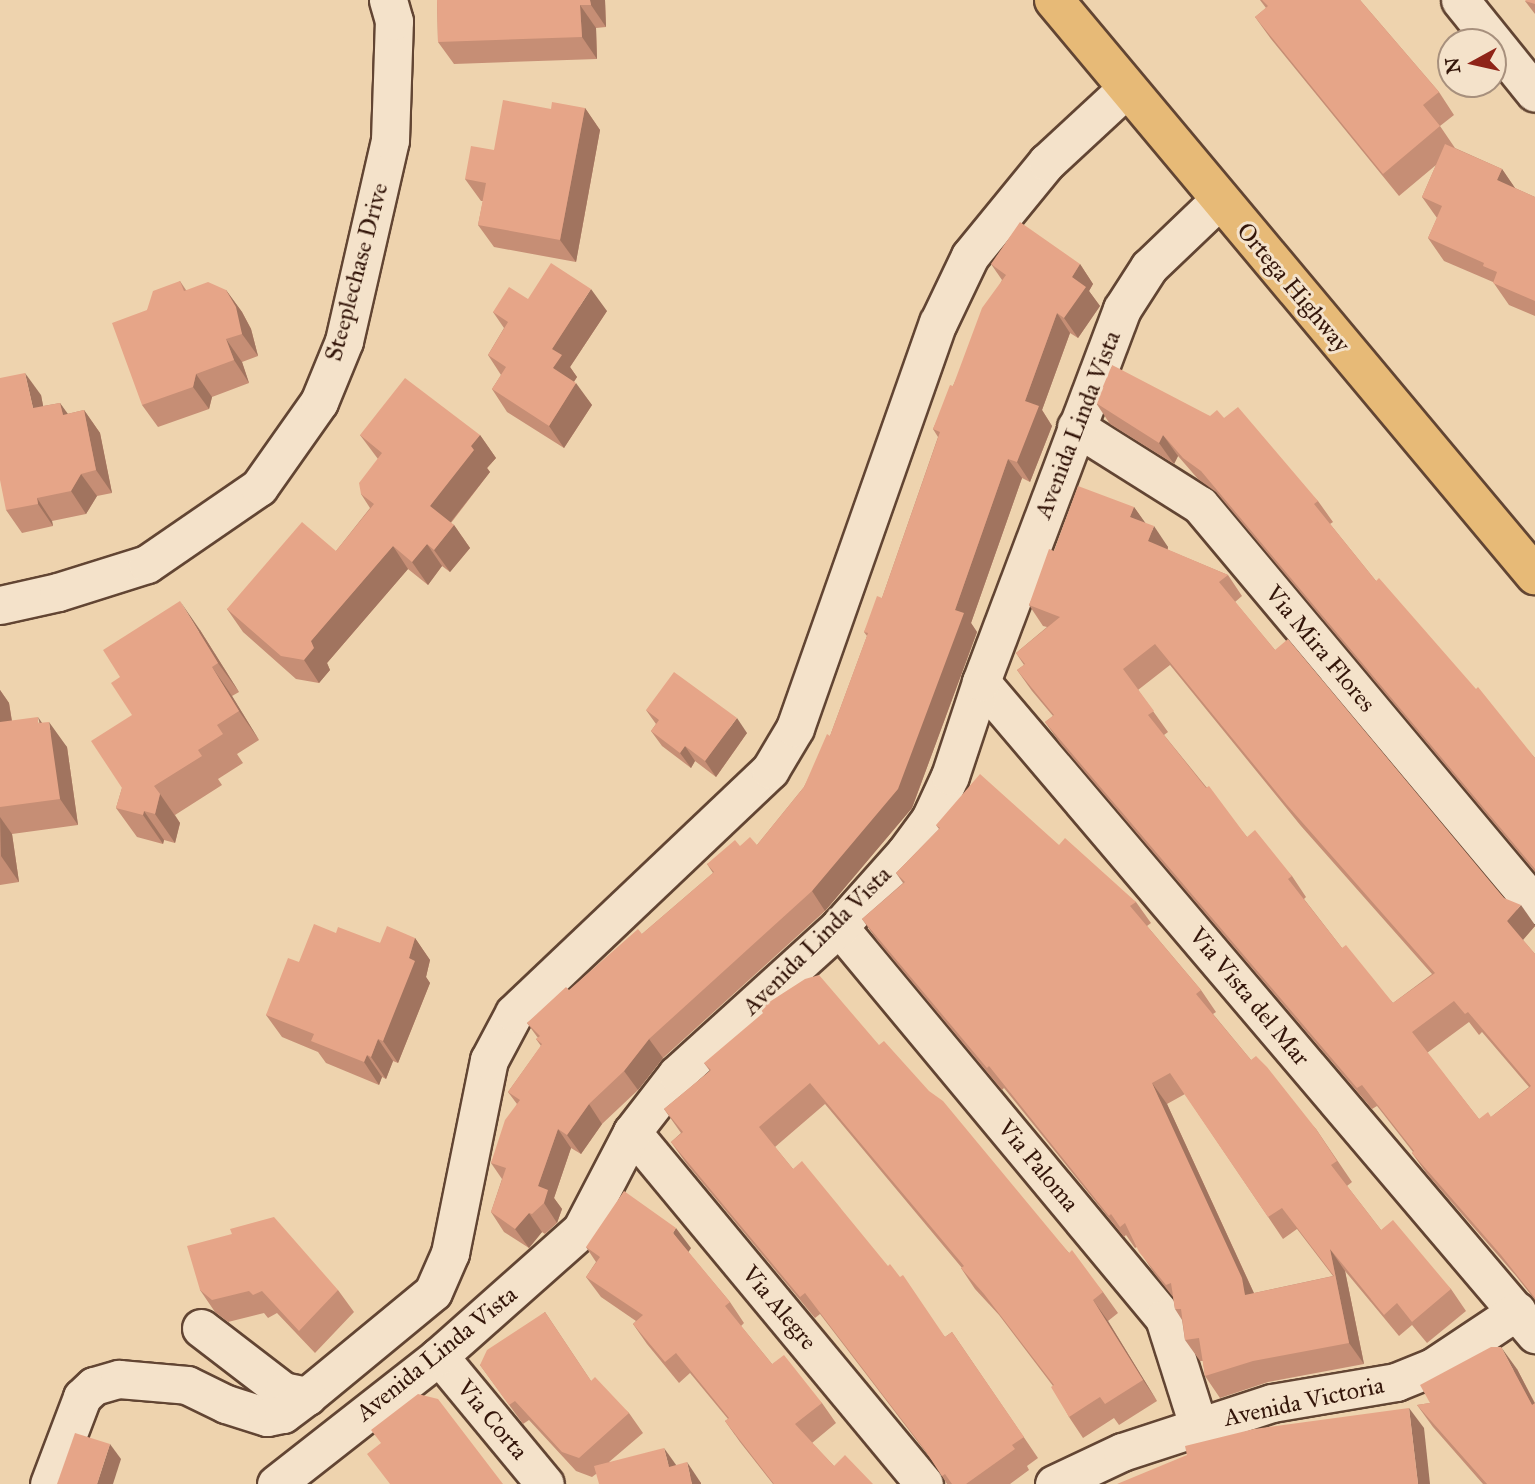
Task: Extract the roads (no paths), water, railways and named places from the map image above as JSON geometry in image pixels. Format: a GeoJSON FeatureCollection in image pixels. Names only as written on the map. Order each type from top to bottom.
{"type":"FeatureCollection","features":[{"type":"Feature","properties":{"kind":"main road","name":"Ortega Highway"},"geometry":{"type":"LineString","coordinates":[[1054,0],[1219,201],[1535,575]]}},
{"type":"Feature","properties":{"kind":"street","name":"Steeplechase Drive"},"geometry":{"type":"LineString","coordinates":[[0,605],[58,592],[147,564],[259,487],[319,402],[344,341],[390,139],[394,21],[388,0]]}},
{"type":"Feature","properties":{"kind":"street"},"geometry":{"type":"LineString","coordinates":[[1461,0],[1535,93]]}},
{"type":"Feature","properties":{"kind":"street"},"geometry":{"type":"LineString","coordinates":[[49,1484],[82,1397],[94,1386],[119,1379],[187,1385],[267,1418],[283,1414],[433,1292],[450,1253],[489,1060],[514,1013],[770,770],[795,729],[938,323],[970,256],[1047,162],[1127,88]]}},
{"type":"Feature","properties":{"kind":"street","name":"Avenida Linda Vista"},"geometry":{"type":"LineString","coordinates":[[276,1484],[439,1356],[580,1230],[632,1132],[677,1074],[839,927],[905,853],[930,818],[950,776],[981,682],[1076,427],[1129,299],[1149,267],[1219,201]]}},
{"type":"Feature","properties":{"kind":"street","name":"Via Mira Flores"},"geometry":{"type":"LineString","coordinates":[[1076,427],[1200,505],[1535,905]]}},
{"type":"Feature","properties":{"kind":"street","name":"Via Vista del Mar"},"geometry":{"type":"LineString","coordinates":[[981,682],[1526,1322]]}},
{"type":"Feature","properties":{"kind":"street","name":"Via Paloma"},"geometry":{"type":"LineString","coordinates":[[839,927],[1164,1318],[1198,1425]]}},
{"type":"Feature","properties":{"kind":"street","name":"Via Alegre"},"geometry":{"type":"LineString","coordinates":[[632,1132],[924,1484]]}},
{"type":"Feature","properties":{"kind":"street","name":"Avenida Victoria"},"geometry":{"type":"LineString","coordinates":[[1054,1484],[1122,1452],[1198,1425],[1272,1403],[1396,1382],[1526,1322]]}},
{"type":"Feature","properties":{"kind":"street"},"geometry":{"type":"LineString","coordinates":[[201,1328],[283,1391],[307,1395]]}},
{"type":"Feature","properties":{"kind":"street","name":"Via Corta"},"geometry":{"type":"LineString","coordinates":[[439,1356],[545,1484]]}}]}
